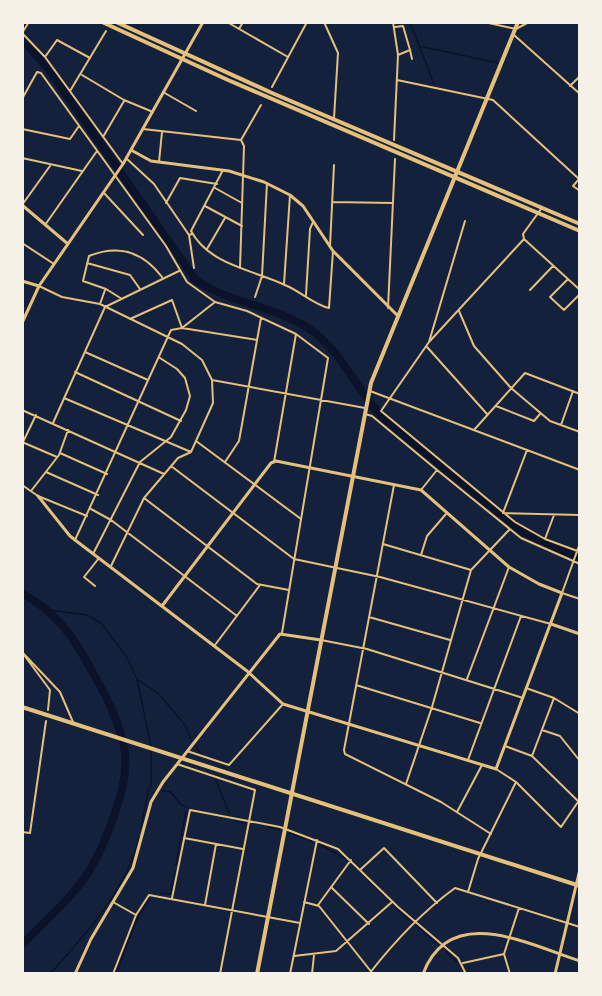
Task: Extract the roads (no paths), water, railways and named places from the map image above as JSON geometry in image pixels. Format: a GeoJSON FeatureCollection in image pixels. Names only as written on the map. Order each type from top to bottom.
{"type":"FeatureCollection","features":[{"type":"Feature","properties":{"kind":"main road"},"geometry":{"type":"LineString","coordinates":[[102,22],[182,60],[579,231]]}},
{"type":"Feature","properties":{"kind":"main road"},"geometry":{"type":"LineString","coordinates":[[116,22],[333,119],[579,224]]}},
{"type":"Feature","properties":{"kind":"main road"},"geometry":{"type":"LineString","coordinates":[[257,974],[369,393],[398,316],[519,22]]}},
{"type":"Feature","properties":{"kind":"main road"},"geometry":{"type":"LineString","coordinates":[[22,707],[47,718],[73,724],[578,885]]}},
{"type":"Feature","properties":{"kind":"street"},"geometry":{"type":"LineString","coordinates":[[29,22],[22,33],[45,57],[122,165]]}},
{"type":"Feature","properties":{"kind":"street"},"geometry":{"type":"LineString","coordinates":[[22,323],[39,286],[122,165],[203,22]]}},
{"type":"Feature","properties":{"kind":"street"},"geometry":{"type":"LineString","coordinates":[[227,22],[288,57]]}},
{"type":"Feature","properties":{"kind":"street"},"geometry":{"type":"LineString","coordinates":[[239,29],[243,22]]}},
{"type":"Feature","properties":{"kind":"street"},"geometry":{"type":"LineString","coordinates":[[272,87],[307,22]]}},
{"type":"Feature","properties":{"kind":"street"},"geometry":{"type":"LineString","coordinates":[[324,22],[338,53],[336,110],[333,119]]}},
{"type":"Feature","properties":{"kind":"street"},"geometry":{"type":"LineString","coordinates":[[393,22],[398,55],[394,140]]}},
{"type":"Feature","properties":{"kind":"street"},"geometry":{"type":"LineString","coordinates":[[484,22],[494,23],[515,32],[579,94]]}},
{"type":"Feature","properties":{"kind":"street"},"geometry":{"type":"LineString","coordinates":[[515,32],[529,22]]}},
{"type":"Feature","properties":{"kind":"street"},"geometry":{"type":"LineString","coordinates":[[394,27],[403,26],[412,58]]}},
{"type":"Feature","properties":{"kind":"street"},"geometry":{"type":"LineString","coordinates":[[70,91],[106,31]]}},
{"type":"Feature","properties":{"kind":"street"},"geometry":{"type":"LineString","coordinates":[[45,57],[57,40],[90,58]]}},
{"type":"Feature","properties":{"kind":"street"},"geometry":{"type":"LineString","coordinates":[[398,55],[410,50]]}},
{"type":"Feature","properties":{"kind":"street"},"geometry":{"type":"LineString","coordinates":[[22,99],[37,72],[41,73],[165,246],[187,282],[215,302],[247,310],[296,334],[328,358],[282,633],[152,798],[133,868],[91,939],[75,974]]}},
{"type":"Feature","properties":{"kind":"street"},"geometry":{"type":"LineString","coordinates":[[81,75],[124,100],[153,112]]}},
{"type":"Feature","properties":{"kind":"street"},"geometry":{"type":"LineString","coordinates":[[570,86],[579,76]]}},
{"type":"Feature","properties":{"kind":"street"},"geometry":{"type":"LineString","coordinates":[[398,80],[488,98],[496,102],[579,179],[573,186],[579,191]]}},
{"type":"Feature","properties":{"kind":"street"},"geometry":{"type":"LineString","coordinates":[[163,92],[196,111]]}},
{"type":"Feature","properties":{"kind":"street"},"geometry":{"type":"LineString","coordinates":[[103,137],[124,100]]}},
{"type":"Feature","properties":{"kind":"street"},"geometry":{"type":"LineString","coordinates":[[241,140],[261,105]]}},
{"type":"Feature","properties":{"kind":"street"},"geometry":{"type":"LineString","coordinates":[[22,129],[70,139],[79,126]]}},
{"type":"Feature","properties":{"kind":"street"},"geometry":{"type":"LineString","coordinates":[[143,129],[241,140]]}},
{"type":"Feature","properties":{"kind":"street"},"geometry":{"type":"LineString","coordinates":[[159,162],[163,131]]}},
{"type":"Feature","properties":{"kind":"street"},"geometry":{"type":"LineString","coordinates":[[240,268],[244,146],[241,140]]}},
{"type":"Feature","properties":{"kind":"street"},"geometry":{"type":"LineString","coordinates":[[131,150],[147,160],[224,170],[267,183],[290,195],[303,206],[333,251],[398,316]]}},
{"type":"Feature","properties":{"kind":"street"},"geometry":{"type":"LineString","coordinates":[[45,225],[97,151]]}},
{"type":"Feature","properties":{"kind":"street"},"geometry":{"type":"LineString","coordinates":[[22,158],[82,171]]}},
{"type":"Feature","properties":{"kind":"street"},"geometry":{"type":"LineString","coordinates":[[126,158],[147,176],[191,234],[223,261],[284,284],[329,308],[333,251]]}},
{"type":"Feature","properties":{"kind":"street"},"geometry":{"type":"LineString","coordinates":[[388,308],[395,159]]}},
{"type":"Feature","properties":{"kind":"street"},"geometry":{"type":"LineString","coordinates":[[51,164],[22,205],[68,244]]}},
{"type":"Feature","properties":{"kind":"street"},"geometry":{"type":"LineString","coordinates":[[330,246],[334,165]]}},
{"type":"Feature","properties":{"kind":"street"},"geometry":{"type":"LineString","coordinates":[[194,268],[191,231],[224,170]]}},
{"type":"Feature","properties":{"kind":"street"},"geometry":{"type":"LineString","coordinates":[[166,203],[180,178],[217,184]]}},
{"type":"Feature","properties":{"kind":"street"},"geometry":{"type":"LineString","coordinates":[[255,297],[262,276],[267,183]]}},
{"type":"Feature","properties":{"kind":"street"},"geometry":{"type":"LineString","coordinates":[[214,188],[242,203]]}},
{"type":"Feature","properties":{"kind":"street"},"geometry":{"type":"LineString","coordinates":[[104,193],[143,236]]}},
{"type":"Feature","properties":{"kind":"street"},"geometry":{"type":"LineString","coordinates":[[284,284],[290,195]]}},
{"type":"Feature","properties":{"kind":"street"},"geometry":{"type":"LineString","coordinates":[[333,202],[393,203]]}},
{"type":"Feature","properties":{"kind":"street"},"geometry":{"type":"LineString","coordinates":[[204,206],[242,226]]}},
{"type":"Feature","properties":{"kind":"street"},"geometry":{"type":"LineString","coordinates":[[541,209],[523,234],[524,239],[568,279],[579,292],[564,310],[550,297],[568,279]]}},
{"type":"Feature","properties":{"kind":"street"},"geometry":{"type":"LineString","coordinates":[[207,249],[225,218]]}},
{"type":"Feature","properties":{"kind":"street"},"geometry":{"type":"LineString","coordinates":[[465,220],[427,347],[381,411],[503,513],[545,539],[577,552]]}},
{"type":"Feature","properties":{"kind":"street"},"geometry":{"type":"LineString","coordinates":[[306,295],[310,229],[313,222]]}},
{"type":"Feature","properties":{"kind":"street"},"geometry":{"type":"LineString","coordinates":[[429,342],[524,239]]}},
{"type":"Feature","properties":{"kind":"street"},"geometry":{"type":"LineString","coordinates":[[22,243],[54,264]]}},
{"type":"Feature","properties":{"kind":"street"},"geometry":{"type":"LineString","coordinates":[[122,299],[106,289],[83,281],[89,256],[103,250],[135,253],[152,264],[163,278]]}},
{"type":"Feature","properties":{"kind":"street"},"geometry":{"type":"LineString","coordinates":[[87,263],[130,275],[140,289]]}},
{"type":"Feature","properties":{"kind":"street"},"geometry":{"type":"LineString","coordinates":[[530,290],[553,266]]}},
{"type":"Feature","properties":{"kind":"street"},"geometry":{"type":"LineString","coordinates":[[53,423],[105,307],[179,271]]}},
{"type":"Feature","properties":{"kind":"street"},"geometry":{"type":"LineString","coordinates":[[22,281],[62,297],[100,304],[168,339],[197,356],[212,380],[213,403],[196,441],[190,452],[178,458],[144,498],[110,567]]}},
{"type":"Feature","properties":{"kind":"street"},"geometry":{"type":"LineString","coordinates":[[100,304],[106,289]]}},
{"type":"Feature","properties":{"kind":"street"},"geometry":{"type":"LineString","coordinates":[[129,320],[172,300],[182,328]]}},
{"type":"Feature","properties":{"kind":"street"},"geometry":{"type":"LineString","coordinates":[[182,328],[215,302]]}},
{"type":"Feature","properties":{"kind":"street"},"geometry":{"type":"LineString","coordinates":[[459,311],[474,346],[511,388],[540,414],[579,432]]}},
{"type":"Feature","properties":{"kind":"street"},"geometry":{"type":"LineString","coordinates":[[225,462],[239,441],[261,317]]}},
{"type":"Feature","properties":{"kind":"street"},"geometry":{"type":"LineString","coordinates":[[75,540],[98,495],[171,330],[182,328],[257,340]]}},
{"type":"Feature","properties":{"kind":"street"},"geometry":{"type":"LineString","coordinates":[[162,606],[274,462],[296,334]]}},
{"type":"Feature","properties":{"kind":"street"},"geometry":{"type":"LineString","coordinates":[[427,347],[487,414]]}},
{"type":"Feature","properties":{"kind":"street"},"geometry":{"type":"LineString","coordinates":[[85,352],[148,380]]}},
{"type":"Feature","properties":{"kind":"street"},"geometry":{"type":"LineString","coordinates":[[93,554],[140,462],[166,443],[181,421],[190,396],[189,385],[177,369],[159,357]]}},
{"type":"Feature","properties":{"kind":"street"},"geometry":{"type":"LineString","coordinates":[[75,372],[181,421]]}},
{"type":"Feature","properties":{"kind":"street"},"geometry":{"type":"LineString","coordinates":[[474,430],[525,373],[579,394]]}},
{"type":"Feature","properties":{"kind":"street"},"geometry":{"type":"LineString","coordinates":[[212,380],[366,408]]}},
{"type":"Feature","properties":{"kind":"street"},"geometry":{"type":"LineString","coordinates":[[561,425],[573,391]]}},
{"type":"Feature","properties":{"kind":"street"},"geometry":{"type":"LineString","coordinates":[[369,393],[579,470]]}},
{"type":"Feature","properties":{"kind":"street"},"geometry":{"type":"LineString","coordinates":[[64,398],[190,452]]}},
{"type":"Feature","properties":{"kind":"street"},"geometry":{"type":"LineString","coordinates":[[496,406],[534,422],[540,414]]}},
{"type":"Feature","properties":{"kind":"street"},"geometry":{"type":"LineString","coordinates":[[22,410],[164,474]]}},
{"type":"Feature","properties":{"kind":"street"},"geometry":{"type":"LineString","coordinates":[[365,414],[372,416],[509,530],[539,548],[579,564]]}},
{"type":"Feature","properties":{"kind":"street"},"geometry":{"type":"LineString","coordinates":[[36,415],[23,442],[57,457]]}},
{"type":"Feature","properties":{"kind":"street"},"geometry":{"type":"LineString","coordinates":[[31,490],[60,453],[68,430]]}},
{"type":"Feature","properties":{"kind":"street"},"geometry":{"type":"LineString","coordinates":[[196,441],[301,519]]}},
{"type":"Feature","properties":{"kind":"street"},"geometry":{"type":"LineString","coordinates":[[503,513],[527,450]]}},
{"type":"Feature","properties":{"kind":"street"},"geometry":{"type":"LineString","coordinates":[[60,453],[107,474]]}},
{"type":"Feature","properties":{"kind":"street"},"geometry":{"type":"LineString","coordinates":[[274,462],[421,490],[509,567],[539,584],[579,600]]}},
{"type":"Feature","properties":{"kind":"street"},"geometry":{"type":"LineString","coordinates":[[171,466],[294,559],[377,576],[551,624],[579,634]]}},
{"type":"Feature","properties":{"kind":"street"},"geometry":{"type":"LineString","coordinates":[[421,490],[437,470]]}},
{"type":"Feature","properties":{"kind":"street"},"geometry":{"type":"LineString","coordinates":[[46,472],[98,495]]}},
{"type":"Feature","properties":{"kind":"street"},"geometry":{"type":"LineString","coordinates":[[394,484],[345,754],[406,784],[491,834]]}},
{"type":"Feature","properties":{"kind":"street"},"geometry":{"type":"LineString","coordinates":[[22,485],[38,496],[55,520],[75,540],[214,645],[283,704],[496,769],[516,782],[561,827],[579,802],[532,756],[505,746]]}},
{"type":"Feature","properties":{"kind":"street"},"geometry":{"type":"LineString","coordinates":[[38,496],[87,516]]}},
{"type":"Feature","properties":{"kind":"street"},"geometry":{"type":"LineString","coordinates":[[144,498],[260,585],[289,590]]}},
{"type":"Feature","properties":{"kind":"street"},"geometry":{"type":"LineString","coordinates":[[91,509],[111,520],[237,616]]}},
{"type":"Feature","properties":{"kind":"street"},"geometry":{"type":"LineString","coordinates":[[421,555],[428,534],[446,513]]}},
{"type":"Feature","properties":{"kind":"street"},"geometry":{"type":"LineString","coordinates":[[503,513],[579,515]]}},
{"type":"Feature","properties":{"kind":"street"},"geometry":{"type":"LineString","coordinates":[[545,539],[554,515]]}},
{"type":"Feature","properties":{"kind":"street"},"geometry":{"type":"LineString","coordinates":[[406,784],[432,707],[471,570],[509,530]]}},
{"type":"Feature","properties":{"kind":"street"},"geometry":{"type":"LineString","coordinates":[[496,769],[579,543]]}},
{"type":"Feature","properties":{"kind":"street"},"geometry":{"type":"LineString","coordinates":[[383,544],[471,570]]}},
{"type":"Feature","properties":{"kind":"street"},"geometry":{"type":"LineString","coordinates":[[95,586],[84,577],[99,558]]}},
{"type":"Feature","properties":{"kind":"street"},"geometry":{"type":"LineString","coordinates":[[467,679],[509,567]]}},
{"type":"Feature","properties":{"kind":"street"},"geometry":{"type":"LineString","coordinates":[[214,645],[260,585]]}},
{"type":"Feature","properties":{"kind":"street"},"geometry":{"type":"LineString","coordinates":[[467,760],[521,616]]}},
{"type":"Feature","properties":{"kind":"street"},"geometry":{"type":"LineString","coordinates":[[369,617],[451,641]]}},
{"type":"Feature","properties":{"kind":"street"},"geometry":{"type":"LineString","coordinates":[[282,633],[363,648],[523,698]]}},
{"type":"Feature","properties":{"kind":"street"},"geometry":{"type":"LineString","coordinates":[[23,652],[50,690],[48,710]]}},
{"type":"Feature","properties":{"kind":"street"},"geometry":{"type":"LineString","coordinates":[[23,652],[60,692],[73,724]]}},
{"type":"Feature","properties":{"kind":"street"},"geometry":{"type":"LineString","coordinates":[[356,685],[481,723]]}},
{"type":"Feature","properties":{"kind":"street"},"geometry":{"type":"LineString","coordinates":[[526,688],[554,698],[579,712]]}},
{"type":"Feature","properties":{"kind":"street"},"geometry":{"type":"LineString","coordinates":[[532,756],[554,698]]}},
{"type":"Feature","properties":{"kind":"street"},"geometry":{"type":"LineString","coordinates":[[187,751],[229,765],[283,704]]}},
{"type":"Feature","properties":{"kind":"street"},"geometry":{"type":"LineString","coordinates":[[22,832],[30,833],[47,718]]}},
{"type":"Feature","properties":{"kind":"street"},"geometry":{"type":"LineString","coordinates":[[542,730],[560,736],[579,761]]}},
{"type":"Feature","properties":{"kind":"street"},"geometry":{"type":"LineString","coordinates":[[177,764],[255,790],[220,974]]}},
{"type":"Feature","properties":{"kind":"street"},"geometry":{"type":"LineString","coordinates":[[457,812],[482,765]]}},
{"type":"Feature","properties":{"kind":"street"},"geometry":{"type":"LineString","coordinates":[[468,892],[481,855],[516,782]]}},
{"type":"Feature","properties":{"kind":"street"},"geometry":{"type":"LineString","coordinates":[[172,898],[191,810],[285,828],[338,849],[393,902],[444,945],[462,963],[466,974]]}},
{"type":"Feature","properties":{"kind":"street"},"geometry":{"type":"LineString","coordinates":[[184,838],[244,850]]}},
{"type":"Feature","properties":{"kind":"street"},"geometry":{"type":"LineString","coordinates":[[290,974],[317,840]]}},
{"type":"Feature","properties":{"kind":"street"},"geometry":{"type":"LineString","coordinates":[[205,905],[216,844]]}},
{"type":"Feature","properties":{"kind":"street"},"geometry":{"type":"LineString","coordinates":[[360,869],[384,848],[437,903]]}},
{"type":"Feature","properties":{"kind":"street"},"geometry":{"type":"LineString","coordinates":[[318,905],[351,860]]}},
{"type":"Feature","properties":{"kind":"street"},"geometry":{"type":"LineString","coordinates":[[555,974],[578,885],[579,869]]}},
{"type":"Feature","properties":{"kind":"street"},"geometry":{"type":"LineString","coordinates":[[331,887],[369,924]]}},
{"type":"Feature","properties":{"kind":"street"},"geometry":{"type":"LineString","coordinates":[[304,902],[318,905],[371,973],[384,954],[415,921],[455,888],[579,927]]}},
{"type":"Feature","properties":{"kind":"street"},"geometry":{"type":"LineString","coordinates":[[113,974],[136,915],[149,895],[300,923]]}},
{"type":"Feature","properties":{"kind":"street"},"geometry":{"type":"LineString","coordinates":[[113,902],[136,915]]}},
{"type":"Feature","properties":{"kind":"street"},"geometry":{"type":"LineString","coordinates":[[294,956],[334,952],[348,943],[393,902]]}},
{"type":"Feature","properties":{"kind":"street"},"geometry":{"type":"LineString","coordinates":[[510,974],[504,954],[519,908]]}},
{"type":"Feature","properties":{"kind":"street"},"geometry":{"type":"LineString","coordinates":[[423,974],[430,959],[444,945],[460,936],[477,932],[510,938],[579,961]]}},
{"type":"Feature","properties":{"kind":"street"},"geometry":{"type":"LineString","coordinates":[[462,963],[504,954]]}},
{"type":"Feature","properties":{"kind":"street"},"geometry":{"type":"LineString","coordinates":[[312,974],[314,955]]}},
{"type":"Feature","properties":{"kind":"waterway"},"geometry":{"type":"LineString","coordinates":[[410,22],[434,84]]}},
{"type":"Feature","properties":{"kind":"waterway"},"geometry":{"type":"LineString","coordinates":[[22,39],[47,67],[195,279],[221,294],[280,314],[308,328],[332,349],[377,411],[388,422],[523,532],[580,558]]}},
{"type":"Feature","properties":{"kind":"waterway"},"geometry":{"type":"LineString","coordinates":[[419,46],[498,63]]}},
{"type":"Feature","properties":{"kind":"waterway"},"geometry":{"type":"LineString","coordinates":[[22,593],[46,609],[72,638],[113,712],[125,753],[125,768],[118,805],[94,861],[76,889],[22,945]]}},
{"type":"Feature","properties":{"kind":"waterway"},"geometry":{"type":"LineString","coordinates":[[50,610],[87,615],[101,623],[126,656],[137,679],[158,693],[185,725],[191,740]]}},
{"type":"Feature","properties":{"kind":"waterway"},"geometry":{"type":"LineString","coordinates":[[137,679],[151,746]]}},
{"type":"Feature","properties":{"kind":"waterway"},"geometry":{"type":"LineString","coordinates":[[195,746],[202,755]]}},
{"type":"Feature","properties":{"kind":"waterway"},"geometry":{"type":"LineString","coordinates":[[151,751],[151,787]]}},
{"type":"Feature","properties":{"kind":"waterway"},"geometry":{"type":"LineString","coordinates":[[216,780],[229,813]]}},
{"type":"Feature","properties":{"kind":"waterway"},"geometry":{"type":"LineString","coordinates":[[141,828],[149,787]]}},
{"type":"Feature","properties":{"kind":"waterway"},"geometry":{"type":"LineString","coordinates":[[162,791],[171,792],[181,805],[187,807]]}},
{"type":"Feature","properties":{"kind":"waterway"},"geometry":{"type":"LineString","coordinates":[[176,865],[186,811]]}},
{"type":"Feature","properties":{"kind":"waterway"},"geometry":{"type":"LineString","coordinates":[[235,821],[245,823]]}},
{"type":"Feature","properties":{"kind":"waterway"},"geometry":{"type":"LineString","coordinates":[[268,827],[279,829]]}},
{"type":"Feature","properties":{"kind":"waterway"},"geometry":{"type":"LineString","coordinates":[[290,833],[312,841]]}},
{"type":"Feature","properties":{"kind":"waterway"},"geometry":{"type":"LineString","coordinates":[[50,974],[91,927],[115,894],[125,876],[139,837]]}},
{"type":"Feature","properties":{"kind":"waterway"},"geometry":{"type":"LineString","coordinates":[[319,844],[346,859]]}},
{"type":"Feature","properties":{"kind":"waterway"},"geometry":{"type":"LineString","coordinates":[[352,864],[410,921]]}},
{"type":"Feature","properties":{"kind":"waterway"},"geometry":{"type":"LineString","coordinates":[[161,893],[171,894],[175,871]]}},
{"type":"Feature","properties":{"kind":"waterway"},"geometry":{"type":"LineString","coordinates":[[116,974],[136,921],[149,899]]}},
{"type":"Feature","properties":{"kind":"waterway"},"geometry":{"type":"LineString","coordinates":[[416,925],[436,943]]}},
{"type":"Feature","properties":{"kind":"waterway"},"geometry":{"type":"LineString","coordinates":[[445,950],[457,962]]}}]}
